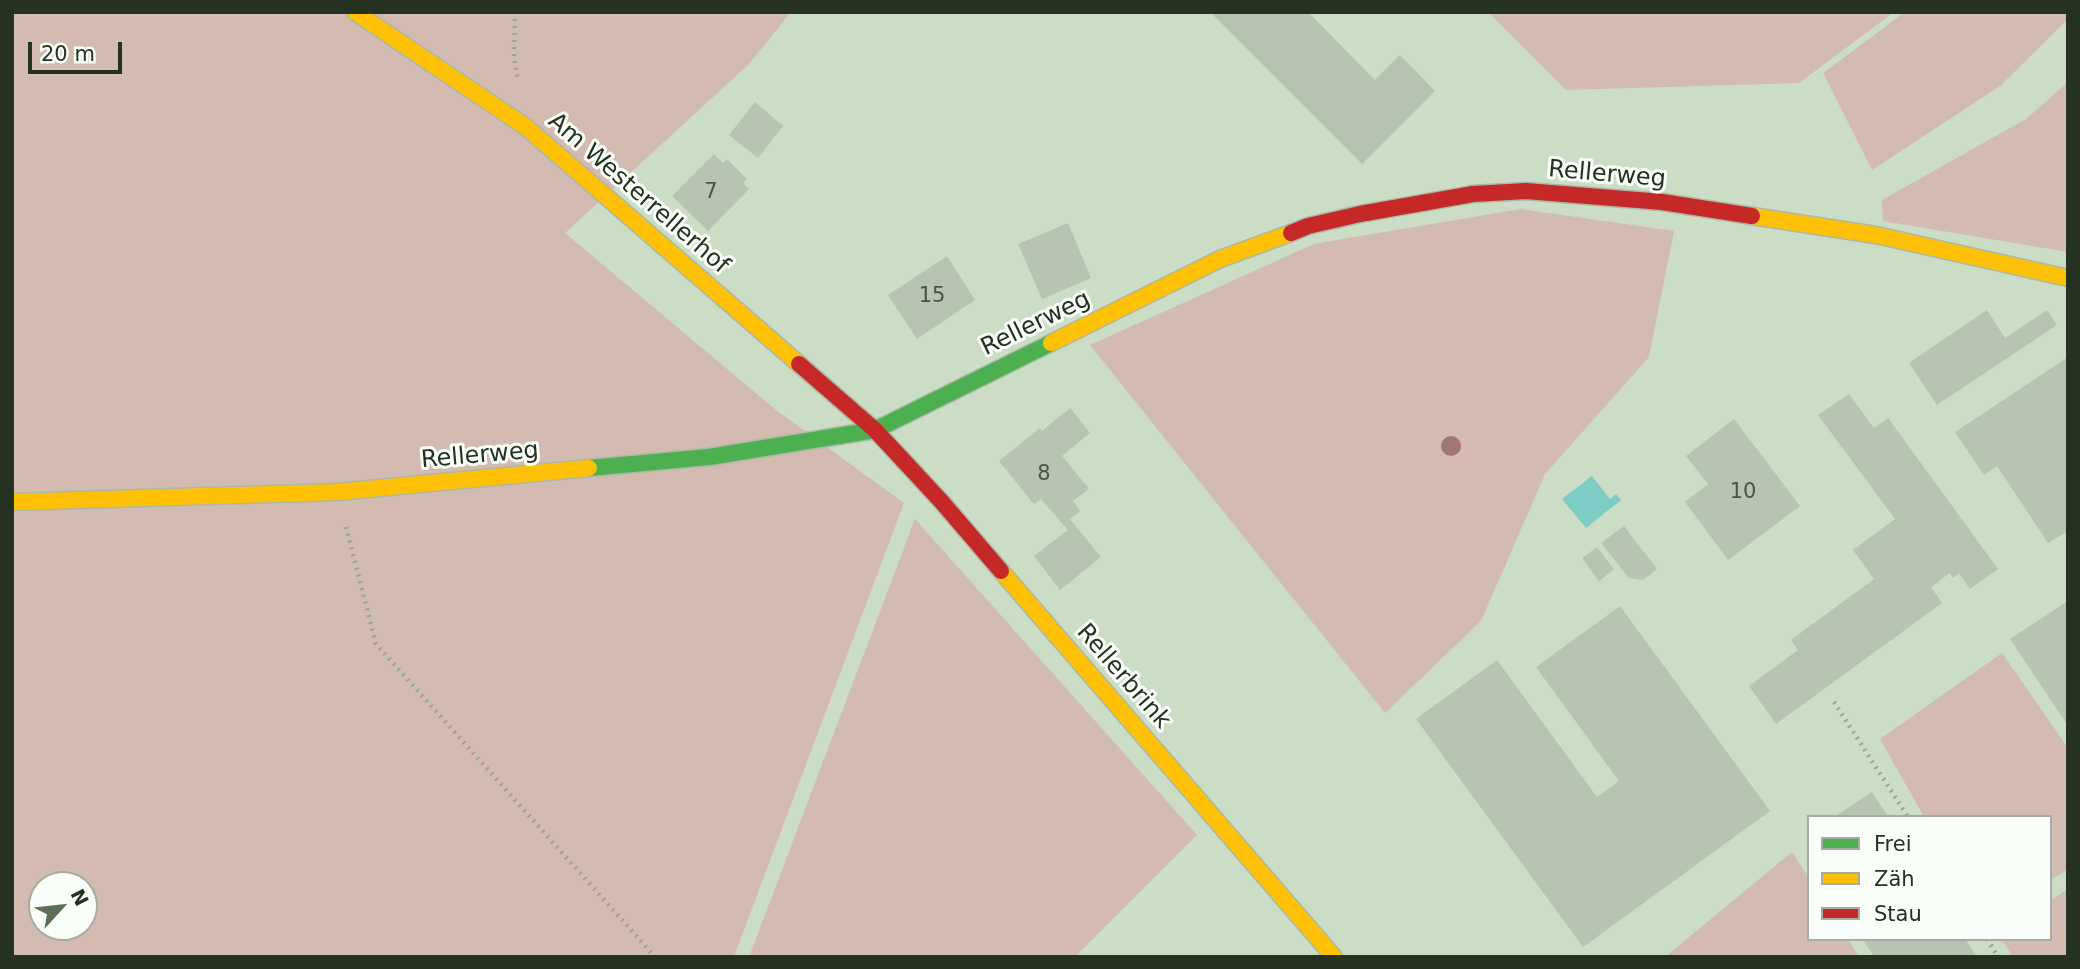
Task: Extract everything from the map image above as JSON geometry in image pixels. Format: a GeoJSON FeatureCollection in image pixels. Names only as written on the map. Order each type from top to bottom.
{"type":"FeatureCollection","features":[{"type":"Feature","properties":{"kind":"street","name":"Am Westerrellerhof"},"geometry":{"type":"LineString","coordinates":[[355,12],[526,127],[875,430]]}},
{"type":"Feature","properties":{"kind":"street","name":"Rellerweg"},"geometry":{"type":"LineString","coordinates":[[12,502],[337,492],[709,457],[875,430],[1220,259],[1308,226],[1473,194],[1526,191],[1662,202],[1876,235],[2068,278]]}},
{"type":"Feature","properties":{"kind":"street","name":"Rellerbrink"},"geometry":{"type":"LineString","coordinates":[[875,430],[941,501],[1334,957]]}},
{"type":"Feature","properties":{"kind":"path"},"geometry":{"type":"LineString","coordinates":[[514,12],[514,57],[526,127]]}},
{"type":"Feature","properties":{"kind":"path"},"geometry":{"type":"LineString","coordinates":[[337,492],[376,644],[655,957]]}},
{"type":"Feature","properties":{"kind":"path"},"geometry":{"type":"LineString","coordinates":[[1834,702],[1907,815]]}},
{"type":"Feature","properties":{"kind":"path"},"geometry":{"type":"LineString","coordinates":[[1988,941],[1998,957]]}},
{"type":"Feature","properties":{"kind":"shaded area"},"geometry":{"type":"Polygon","coordinates":[[[12,12],[791,12],[749,64],[565,233],[776,410],[904,503],[734,957],[12,957],[12,12]]]}},
{"type":"Feature","properties":{"kind":"shaded area"},"geometry":{"type":"Polygon","coordinates":[[[1488,12],[1894,12],[1799,83],[1566,90],[1488,12]]]}},
{"type":"Feature","properties":{"kind":"shaded area"},"geometry":{"type":"Polygon","coordinates":[[[1905,12],[2068,12],[2068,19],[2000,86],[1872,170],[1823,73],[1905,12]]]}},
{"type":"Feature","properties":{"kind":"shaded area"},"geometry":{"type":"Polygon","coordinates":[[[2068,82],[2068,252],[1883,221],[1882,200],[2026,119],[2068,82]]]}},
{"type":"Feature","properties":{"kind":"shaded area"},"geometry":{"type":"Polygon","coordinates":[[[1520,209],[1674,231],[1649,357],[1545,474],[1481,621],[1385,713],[1090,345],[1314,244],[1520,209]]]}},
{"type":"Feature","properties":{"kind":"shaded area"},"geometry":{"type":"Polygon","coordinates":[[[915,519],[1197,835],[1075,957],[749,957],[915,519]]]}},
{"type":"Feature","properties":{"kind":"shaded area"},"geometry":{"type":"Polygon","coordinates":[[[2002,653],[2068,748],[2068,869],[2052,879],[2052,815],[1923,815],[1880,739],[2002,653]]]}},
{"type":"Feature","properties":{"kind":"shaded area"},"geometry":{"type":"Polygon","coordinates":[[[1792,852],[1807,875],[1807,941],[1849,941],[1859,957],[1665,957],[1792,852]]]}},
{"type":"Feature","properties":{"kind":"shaded area"},"geometry":{"type":"Polygon","coordinates":[[[2068,889],[2068,957],[2013,957],[2003,941],[2052,941],[2052,900],[2068,889]]]}},
{"type":"Feature","properties":{"kind":"water"},"geometry":{"type":"Polygon","coordinates":[[[1592,476],[1610,499],[1616,494],[1621,500],[1586,528],[1562,499],[1592,476]]]}},
{"type":"Feature","properties":{"kind":"building"},"geometry":{"type":"Polygon","coordinates":[[[1210,12],[1308,12],[1375,80],[1400,55],[1435,91],[1362,164],[1210,12]]]}},
{"type":"Feature","properties":{"kind":"building"},"geometry":{"type":"Polygon","coordinates":[[[755,102],[783,126],[758,158],[729,135],[755,102]]]}},
{"type":"Feature","properties":{"kind":"building"},"geometry":{"type":"Polygon","coordinates":[[[714,154],[723,163],[727,159],[747,179],[743,183],[749,189],[708,231],[672,196],[714,154]]]}},
{"type":"Feature","properties":{"kind":"building"},"geometry":{"type":"Polygon","coordinates":[[[1068,223],[1091,278],[1042,299],[1018,244],[1068,223]]]}},
{"type":"Feature","properties":{"kind":"building"},"geometry":{"type":"Polygon","coordinates":[[[947,256],[975,300],[917,339],[888,295],[947,256]]]}},
{"type":"Feature","properties":{"kind":"building"},"geometry":{"type":"Polygon","coordinates":[[[1987,310],[2005,338],[2047,310],[2057,325],[1937,405],[1909,363],[1987,310]]]}},
{"type":"Feature","properties":{"kind":"building"},"geometry":{"type":"Polygon","coordinates":[[[2068,357],[2068,531],[2048,543],[1997,466],[1984,475],[1955,432],[2068,357]]]}},
{"type":"Feature","properties":{"kind":"building"},"geometry":{"type":"Polygon","coordinates":[[[1849,394],[1874,428],[1888,418],[1998,569],[1970,589],[1959,573],[1953,578],[1950,573],[1931,587],[1942,603],[1776,724],[1749,686],[1798,650],[1791,640],[1874,579],[1853,550],[1895,519],[1818,415],[1849,394]]]}},
{"type":"Feature","properties":{"kind":"building"},"geometry":{"type":"Polygon","coordinates":[[[1070,408],[1090,433],[1062,456],[1089,489],[1073,501],[1080,511],[1070,519],[1101,557],[1060,590],[1034,556],[1068,530],[1041,499],[1034,504],[999,461],[1070,408]]]}},
{"type":"Feature","properties":{"kind":"building"},"geometry":{"type":"Polygon","coordinates":[[[1734,419],[1800,506],[1728,560],[1685,502],[1708,484],[1686,456],[1734,419]]]}},
{"type":"Feature","properties":{"kind":"building"},"geometry":{"type":"Polygon","coordinates":[[[1624,526],[1657,569],[1643,580],[1629,578],[1601,543],[1624,526]]]}},
{"type":"Feature","properties":{"kind":"building"},"geometry":{"type":"Polygon","coordinates":[[[1597,547],[1614,569],[1599,581],[1582,558],[1597,547]]]}},
{"type":"Feature","properties":{"kind":"building"},"geometry":{"type":"Polygon","coordinates":[[[2068,601],[2068,726],[2010,639],[2068,601]]]}},
{"type":"Feature","properties":{"kind":"building"},"geometry":{"type":"Polygon","coordinates":[[[1620,606],[1770,811],[1583,947],[1416,719],[1497,660],[1597,797],[1619,781],[1536,667],[1620,606]]]}},
{"type":"Feature","properties":{"kind":"building"},"geometry":{"type":"Polygon","coordinates":[[[1872,792],[1887,815],[1837,815],[1872,792]]]}},
{"type":"Feature","properties":{"kind":"building"},"geometry":{"type":"Polygon","coordinates":[[[1864,941],[1966,941],[1977,957],[1874,957],[1864,941]]]}},
{"type":"Feature","properties":{"kind":"traffic: fast"},"geometry":{"type":"LineString","coordinates":[[589,468],[709,457],[875,430],[1051,343]]}},
{"type":"Feature","properties":{"kind":"traffic: slow"},"geometry":{"type":"LineString","coordinates":[[355,12],[526,127],[799,364]]}},
{"type":"Feature","properties":{"kind":"traffic: slow"},"geometry":{"type":"LineString","coordinates":[[1752,216],[1876,235],[2068,278]]}},
{"type":"Feature","properties":{"kind":"traffic: slow"},"geometry":{"type":"LineString","coordinates":[[1051,343],[1220,259],[1291,233]]}},
{"type":"Feature","properties":{"kind":"traffic: slow"},"geometry":{"type":"LineString","coordinates":[[12,502],[337,492],[589,468]]}},
{"type":"Feature","properties":{"kind":"traffic: slow"},"geometry":{"type":"LineString","coordinates":[[1001,571],[1334,957]]}},
{"type":"Feature","properties":{"kind":"traffic: jam"},"geometry":{"type":"LineString","coordinates":[[1291,233],[1308,226],[1360,214],[1473,194],[1526,191],[1662,202],[1752,216]]}},
{"type":"Feature","properties":{"kind":"traffic: jam"},"geometry":{"type":"LineString","coordinates":[[799,364],[875,430],[1001,571]]}}]}
